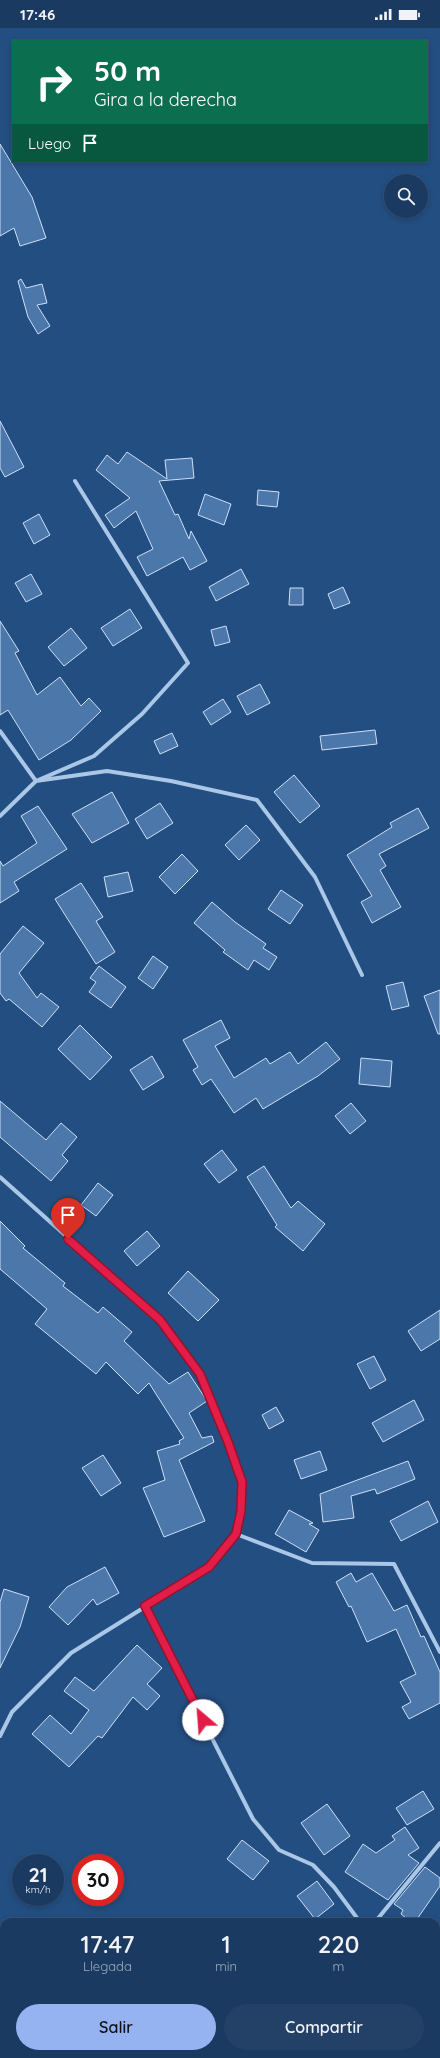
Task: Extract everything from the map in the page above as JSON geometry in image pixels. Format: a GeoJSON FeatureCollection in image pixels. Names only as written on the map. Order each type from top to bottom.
{"type":"FeatureCollection","features":[{"type":"Feature","properties":{"kind":"street"},"geometry":{"type":"LineString","coordinates":[[0,816],[36,780],[94,756],[142,714],[188,663],[75,481]]}},
{"type":"Feature","properties":{"kind":"street"},"geometry":{"type":"LineString","coordinates":[[0,731],[36,780]]}},
{"type":"Feature","properties":{"kind":"street"},"geometry":{"type":"LineString","coordinates":[[36,780],[107,771],[171,781],[257,800],[315,877],[362,975]]}},
{"type":"Feature","properties":{"kind":"street"},"geometry":{"type":"LineString","coordinates":[[0,1177],[160,1320],[200,1374],[228,1442],[242,1482],[241,1511],[236,1534],[209,1567],[71,1653],[12,1712],[0,1736]]}},
{"type":"Feature","properties":{"kind":"street"},"geometry":{"type":"LineString","coordinates":[[236,1534],[312,1563],[394,1564],[440,1652]]}},
{"type":"Feature","properties":{"kind":"street"},"geometry":{"type":"LineString","coordinates":[[145,1606],[253,1819],[279,1850],[313,1864],[334,1887],[357,1918]]}},
{"type":"Feature","properties":{"kind":"street"},"geometry":{"type":"LineString","coordinates":[[378,1918],[440,1843]]}},
{"type":"Feature","properties":{"kind":"building"},"geometry":{"type":"Polygon","coordinates":[[[0,144],[32,197],[46,238],[20,246],[14,228],[0,236],[0,144]]]}},
{"type":"Feature","properties":{"kind":"building"},"geometry":{"type":"Polygon","coordinates":[[[21,279],[26,288],[42,284],[47,303],[37,305],[50,326],[38,334],[28,317],[18,281],[21,279]]]}},
{"type":"Feature","properties":{"kind":"building"},"geometry":{"type":"Polygon","coordinates":[[[0,421],[24,467],[5,477],[0,468],[0,421]]]}},
{"type":"Feature","properties":{"kind":"building"},"geometry":{"type":"Polygon","coordinates":[[[127,452],[167,479],[165,460],[192,458],[194,478],[159,481],[175,515],[178,514],[189,539],[191,531],[207,561],[190,570],[183,557],[147,576],[137,557],[153,549],[136,511],[114,528],[105,515],[130,498],[96,470],[107,455],[118,464],[127,452]]]}},
{"type":"Feature","properties":{"kind":"building"},"geometry":{"type":"Polygon","coordinates":[[[258,490],[279,492],[277,507],[257,505],[258,490]]]}},
{"type":"Feature","properties":{"kind":"building"},"geometry":{"type":"Polygon","coordinates":[[[205,494],[231,504],[224,525],[198,515],[205,494]]]}},
{"type":"Feature","properties":{"kind":"building"},"geometry":{"type":"Polygon","coordinates":[[[39,514],[50,535],[34,544],[23,523],[39,514]]]}},
{"type":"Feature","properties":{"kind":"building"},"geometry":{"type":"Polygon","coordinates":[[[241,569],[249,584],[216,601],[209,587],[241,569]]]}},
{"type":"Feature","properties":{"kind":"building"},"geometry":{"type":"Polygon","coordinates":[[[31,574],[42,594],[26,602],[15,583],[31,574]]]}},
{"type":"Feature","properties":{"kind":"building"},"geometry":{"type":"Polygon","coordinates":[[[343,587],[350,603],[334,609],[328,594],[343,587]]]}},
{"type":"Feature","properties":{"kind":"building"},"geometry":{"type":"Polygon","coordinates":[[[290,588],[303,588],[303,605],[289,605],[290,588]]]}},
{"type":"Feature","properties":{"kind":"building"},"geometry":{"type":"Polygon","coordinates":[[[130,609],[142,628],[113,646],[101,628],[130,609]]]}},
{"type":"Feature","properties":{"kind":"building"},"geometry":{"type":"Polygon","coordinates":[[[0,621],[19,651],[15,653],[37,695],[60,677],[81,706],[89,698],[101,711],[71,740],[39,760],[8,710],[0,715],[0,621]]]}},
{"type":"Feature","properties":{"kind":"building"},"geometry":{"type":"Polygon","coordinates":[[[226,626],[230,642],[215,646],[211,630],[226,626]]]}},
{"type":"Feature","properties":{"kind":"building"},"geometry":{"type":"Polygon","coordinates":[[[71,628],[87,648],[64,666],[48,647],[71,628]]]}},
{"type":"Feature","properties":{"kind":"building"},"geometry":{"type":"Polygon","coordinates":[[[260,684],[270,703],[247,715],[237,696],[260,684]]]}},
{"type":"Feature","properties":{"kind":"building"},"geometry":{"type":"Polygon","coordinates":[[[223,699],[231,712],[211,725],[203,712],[223,699]]]}},
{"type":"Feature","properties":{"kind":"building"},"geometry":{"type":"Polygon","coordinates":[[[375,730],[377,744],[322,750],[320,736],[375,730]]]}},
{"type":"Feature","properties":{"kind":"building"},"geometry":{"type":"Polygon","coordinates":[[[172,733],[178,746],[160,754],[154,741],[172,733]]]}},
{"type":"Feature","properties":{"kind":"building"},"geometry":{"type":"Polygon","coordinates":[[[294,775],[320,806],[300,823],[274,792],[294,775]]]}},
{"type":"Feature","properties":{"kind":"building"},"geometry":{"type":"Polygon","coordinates":[[[112,792],[129,823],[92,843],[72,814],[112,792]]]}},
{"type":"Feature","properties":{"kind":"building"},"geometry":{"type":"Polygon","coordinates":[[[160,803],[173,823],[147,839],[135,819],[160,803]]]}},
{"type":"Feature","properties":{"kind":"building"},"geometry":{"type":"Polygon","coordinates":[[[38,806],[67,849],[14,882],[19,891],[0,903],[0,861],[3,866],[37,843],[21,816],[38,806]]]}},
{"type":"Feature","properties":{"kind":"building"},"geometry":{"type":"Polygon","coordinates":[[[418,808],[429,828],[379,854],[386,866],[380,870],[401,907],[372,923],[361,902],[372,896],[347,855],[392,827],[390,823],[418,808]]]}},
{"type":"Feature","properties":{"kind":"building"},"geometry":{"type":"Polygon","coordinates":[[[246,825],[260,840],[239,860],[225,845],[246,825]]]}},
{"type":"Feature","properties":{"kind":"building"},"geometry":{"type":"Polygon","coordinates":[[[182,854],[198,871],[175,894],[159,877],[182,854]]]}},
{"type":"Feature","properties":{"kind":"building"},"geometry":{"type":"Polygon","coordinates":[[[128,872],[133,891],[108,897],[104,877],[128,872]]]}},
{"type":"Feature","properties":{"kind":"building"},"geometry":{"type":"Polygon","coordinates":[[[81,883],[103,917],[96,921],[115,952],[96,964],[55,899],[81,883]]]}},
{"type":"Feature","properties":{"kind":"building"},"geometry":{"type":"Polygon","coordinates":[[[281,890],[303,905],[290,924],[268,909],[281,890]]]}},
{"type":"Feature","properties":{"kind":"building"},"geometry":{"type":"Polygon","coordinates":[[[212,902],[235,922],[266,944],[263,948],[277,957],[269,970],[254,960],[248,970],[223,952],[225,950],[194,923],[212,902]]]}},
{"type":"Feature","properties":{"kind":"building"},"geometry":{"type":"Polygon","coordinates":[[[23,926],[44,943],[19,973],[37,998],[41,993],[59,1007],[42,1027],[9,999],[6,1001],[0,993],[0,954],[23,926]]]}},
{"type":"Feature","properties":{"kind":"building"},"geometry":{"type":"Polygon","coordinates":[[[153,956],[168,967],[153,989],[138,978],[153,956]]]}},
{"type":"Feature","properties":{"kind":"building"},"geometry":{"type":"Polygon","coordinates":[[[99,966],[126,987],[111,1008],[89,992],[96,982],[90,978],[99,966]]]}},
{"type":"Feature","properties":{"kind":"building"},"geometry":{"type":"Polygon","coordinates":[[[403,982],[409,1006],[392,1010],[386,986],[403,982]]]}},
{"type":"Feature","properties":{"kind":"building"},"geometry":{"type":"Polygon","coordinates":[[[440,990],[440,1034],[438,1034],[424,996],[440,990]]]}},
{"type":"Feature","properties":{"kind":"building"},"geometry":{"type":"Polygon","coordinates":[[[221,1020],[230,1038],[215,1046],[234,1078],[266,1058],[270,1064],[290,1052],[298,1064],[326,1042],[340,1059],[318,1076],[263,1109],[256,1098],[234,1113],[211,1079],[202,1085],[193,1070],[198,1067],[183,1040],[221,1020]]]}},
{"type":"Feature","properties":{"kind":"building"},"geometry":{"type":"Polygon","coordinates":[[[80,1025],[112,1057],[90,1080],[58,1049],[80,1025]]]}},
{"type":"Feature","properties":{"kind":"building"},"geometry":{"type":"Polygon","coordinates":[[[152,1056],[164,1077],[143,1090],[130,1070],[152,1056]]]}},
{"type":"Feature","properties":{"kind":"building"},"geometry":{"type":"Polygon","coordinates":[[[361,1058],[392,1061],[390,1087],[359,1084],[361,1058]]]}},
{"type":"Feature","properties":{"kind":"building"},"geometry":{"type":"Polygon","coordinates":[[[0,1101],[46,1140],[61,1123],[77,1137],[62,1155],[68,1161],[51,1181],[0,1137],[0,1101]]]}},
{"type":"Feature","properties":{"kind":"building"},"geometry":{"type":"Polygon","coordinates":[[[351,1103],[366,1121],[350,1134],[335,1116],[351,1103]]]}},
{"type":"Feature","properties":{"kind":"building"},"geometry":{"type":"Polygon","coordinates":[[[222,1150],[237,1170],[219,1183],[204,1164],[222,1150]]]}},
{"type":"Feature","properties":{"kind":"building"},"geometry":{"type":"Polygon","coordinates":[[[264,1166],[291,1208],[298,1201],[325,1224],[303,1251],[275,1227],[277,1225],[247,1177],[264,1166]]]}},
{"type":"Feature","properties":{"kind":"building"},"geometry":{"type":"Polygon","coordinates":[[[98,1183],[113,1195],[96,1216],[81,1205],[98,1183]]]}},
{"type":"Feature","properties":{"kind":"building"},"geometry":{"type":"Polygon","coordinates":[[[0,1221],[25,1246],[23,1248],[65,1283],[63,1286],[98,1313],[103,1307],[132,1332],[124,1341],[169,1384],[188,1372],[207,1401],[189,1413],[202,1438],[212,1436],[214,1442],[179,1460],[205,1521],[164,1537],[143,1488],[165,1480],[157,1451],[180,1444],[179,1441],[184,1438],[149,1383],[138,1394],[106,1362],[96,1374],[35,1324],[47,1309],[0,1269],[0,1221]]]}},
{"type":"Feature","properties":{"kind":"building"},"geometry":{"type":"Polygon","coordinates":[[[147,1231],[160,1246],[137,1266],[124,1251],[147,1231]]]}},
{"type":"Feature","properties":{"kind":"building"},"geometry":{"type":"Polygon","coordinates":[[[188,1271],[219,1300],[198,1321],[168,1293],[188,1271]]]}},
{"type":"Feature","properties":{"kind":"building"},"geometry":{"type":"Polygon","coordinates":[[[440,1310],[440,1339],[421,1351],[408,1331],[440,1310]]]}},
{"type":"Feature","properties":{"kind":"building"},"geometry":{"type":"Polygon","coordinates":[[[374,1356],[386,1380],[370,1389],[357,1364],[374,1356]]]}},
{"type":"Feature","properties":{"kind":"building"},"geometry":{"type":"Polygon","coordinates":[[[414,1400],[424,1420],[383,1442],[372,1423],[414,1400]]]}},
{"type":"Feature","properties":{"kind":"building"},"geometry":{"type":"Polygon","coordinates":[[[276,1407],[284,1421],[269,1429],[262,1415],[276,1407]]]}},
{"type":"Feature","properties":{"kind":"building"},"geometry":{"type":"Polygon","coordinates":[[[320,1451],[327,1470],[301,1479],[294,1460],[320,1451]]]}},
{"type":"Feature","properties":{"kind":"building"},"geometry":{"type":"Polygon","coordinates":[[[103,1455],[121,1483],[101,1496],[82,1468],[103,1455]]]}},
{"type":"Feature","properties":{"kind":"building"},"geometry":{"type":"Polygon","coordinates":[[[408,1461],[415,1479],[377,1494],[375,1489],[351,1496],[354,1518],[323,1522],[320,1494],[408,1461]]]}},
{"type":"Feature","properties":{"kind":"building"},"geometry":{"type":"Polygon","coordinates":[[[428,1501],[438,1522],[401,1541],[390,1521],[428,1501]]]}},
{"type":"Feature","properties":{"kind":"building"},"geometry":{"type":"Polygon","coordinates":[[[289,1510],[313,1523],[309,1524],[319,1530],[306,1552],[275,1534],[289,1510]]]}},
{"type":"Feature","properties":{"kind":"building"},"geometry":{"type":"Polygon","coordinates":[[[105,1567],[119,1593],[97,1605],[93,1599],[68,1625],[49,1607],[67,1587],[105,1567]]]}},
{"type":"Feature","properties":{"kind":"building"},"geometry":{"type":"Polygon","coordinates":[[[351,1573],[356,1582],[372,1573],[394,1611],[407,1605],[421,1637],[424,1636],[440,1672],[440,1703],[409,1719],[402,1707],[411,1702],[400,1682],[416,1674],[396,1629],[367,1642],[351,1606],[349,1607],[336,1582],[351,1573]]]}},
{"type":"Feature","properties":{"kind":"building"},"geometry":{"type":"Polygon","coordinates":[[[4,1589],[29,1597],[20,1627],[0,1668],[0,1602],[4,1589]]]}},
{"type":"Feature","properties":{"kind":"building"},"geometry":{"type":"Polygon","coordinates":[[[137,1645],[162,1668],[147,1684],[160,1696],[147,1710],[133,1697],[102,1738],[98,1736],[69,1767],[32,1734],[50,1715],[71,1734],[89,1710],[64,1691],[75,1677],[94,1691],[137,1645]]]}},
{"type":"Feature","properties":{"kind":"building"},"geometry":{"type":"Polygon","coordinates":[[[423,1791],[434,1809],[407,1825],[396,1808],[423,1791]]]}},
{"type":"Feature","properties":{"kind":"building"},"geometry":{"type":"Polygon","coordinates":[[[327,1804],[350,1836],[324,1855],[301,1823],[327,1804]]]}},
{"type":"Feature","properties":{"kind":"building"},"geometry":{"type":"Polygon","coordinates":[[[405,1827],[419,1848],[408,1855],[419,1863],[388,1900],[345,1872],[363,1844],[376,1853],[395,1840],[392,1836],[405,1827]]]}},
{"type":"Feature","properties":{"kind":"building"},"geometry":{"type":"Polygon","coordinates":[[[242,1840],[269,1861],[253,1880],[227,1859],[242,1840]]]}},
{"type":"Feature","properties":{"kind":"building"},"geometry":{"type":"Polygon","coordinates":[[[425,1867],[440,1878],[440,1886],[418,1918],[406,1918],[401,1914],[403,1910],[394,1904],[425,1867]]]}},
{"type":"Feature","properties":{"kind":"building"},"geometry":{"type":"Polygon","coordinates":[[[317,1881],[334,1904],[314,1918],[297,1896],[317,1881]]]}},
{"type":"Feature","properties":{"kind":"route"},"geometry":{"type":"LineString","coordinates":[[68,1239],[160,1320],[200,1374],[228,1442],[242,1482],[241,1511],[236,1534],[209,1567],[145,1606],[203,1720]]}}]}
